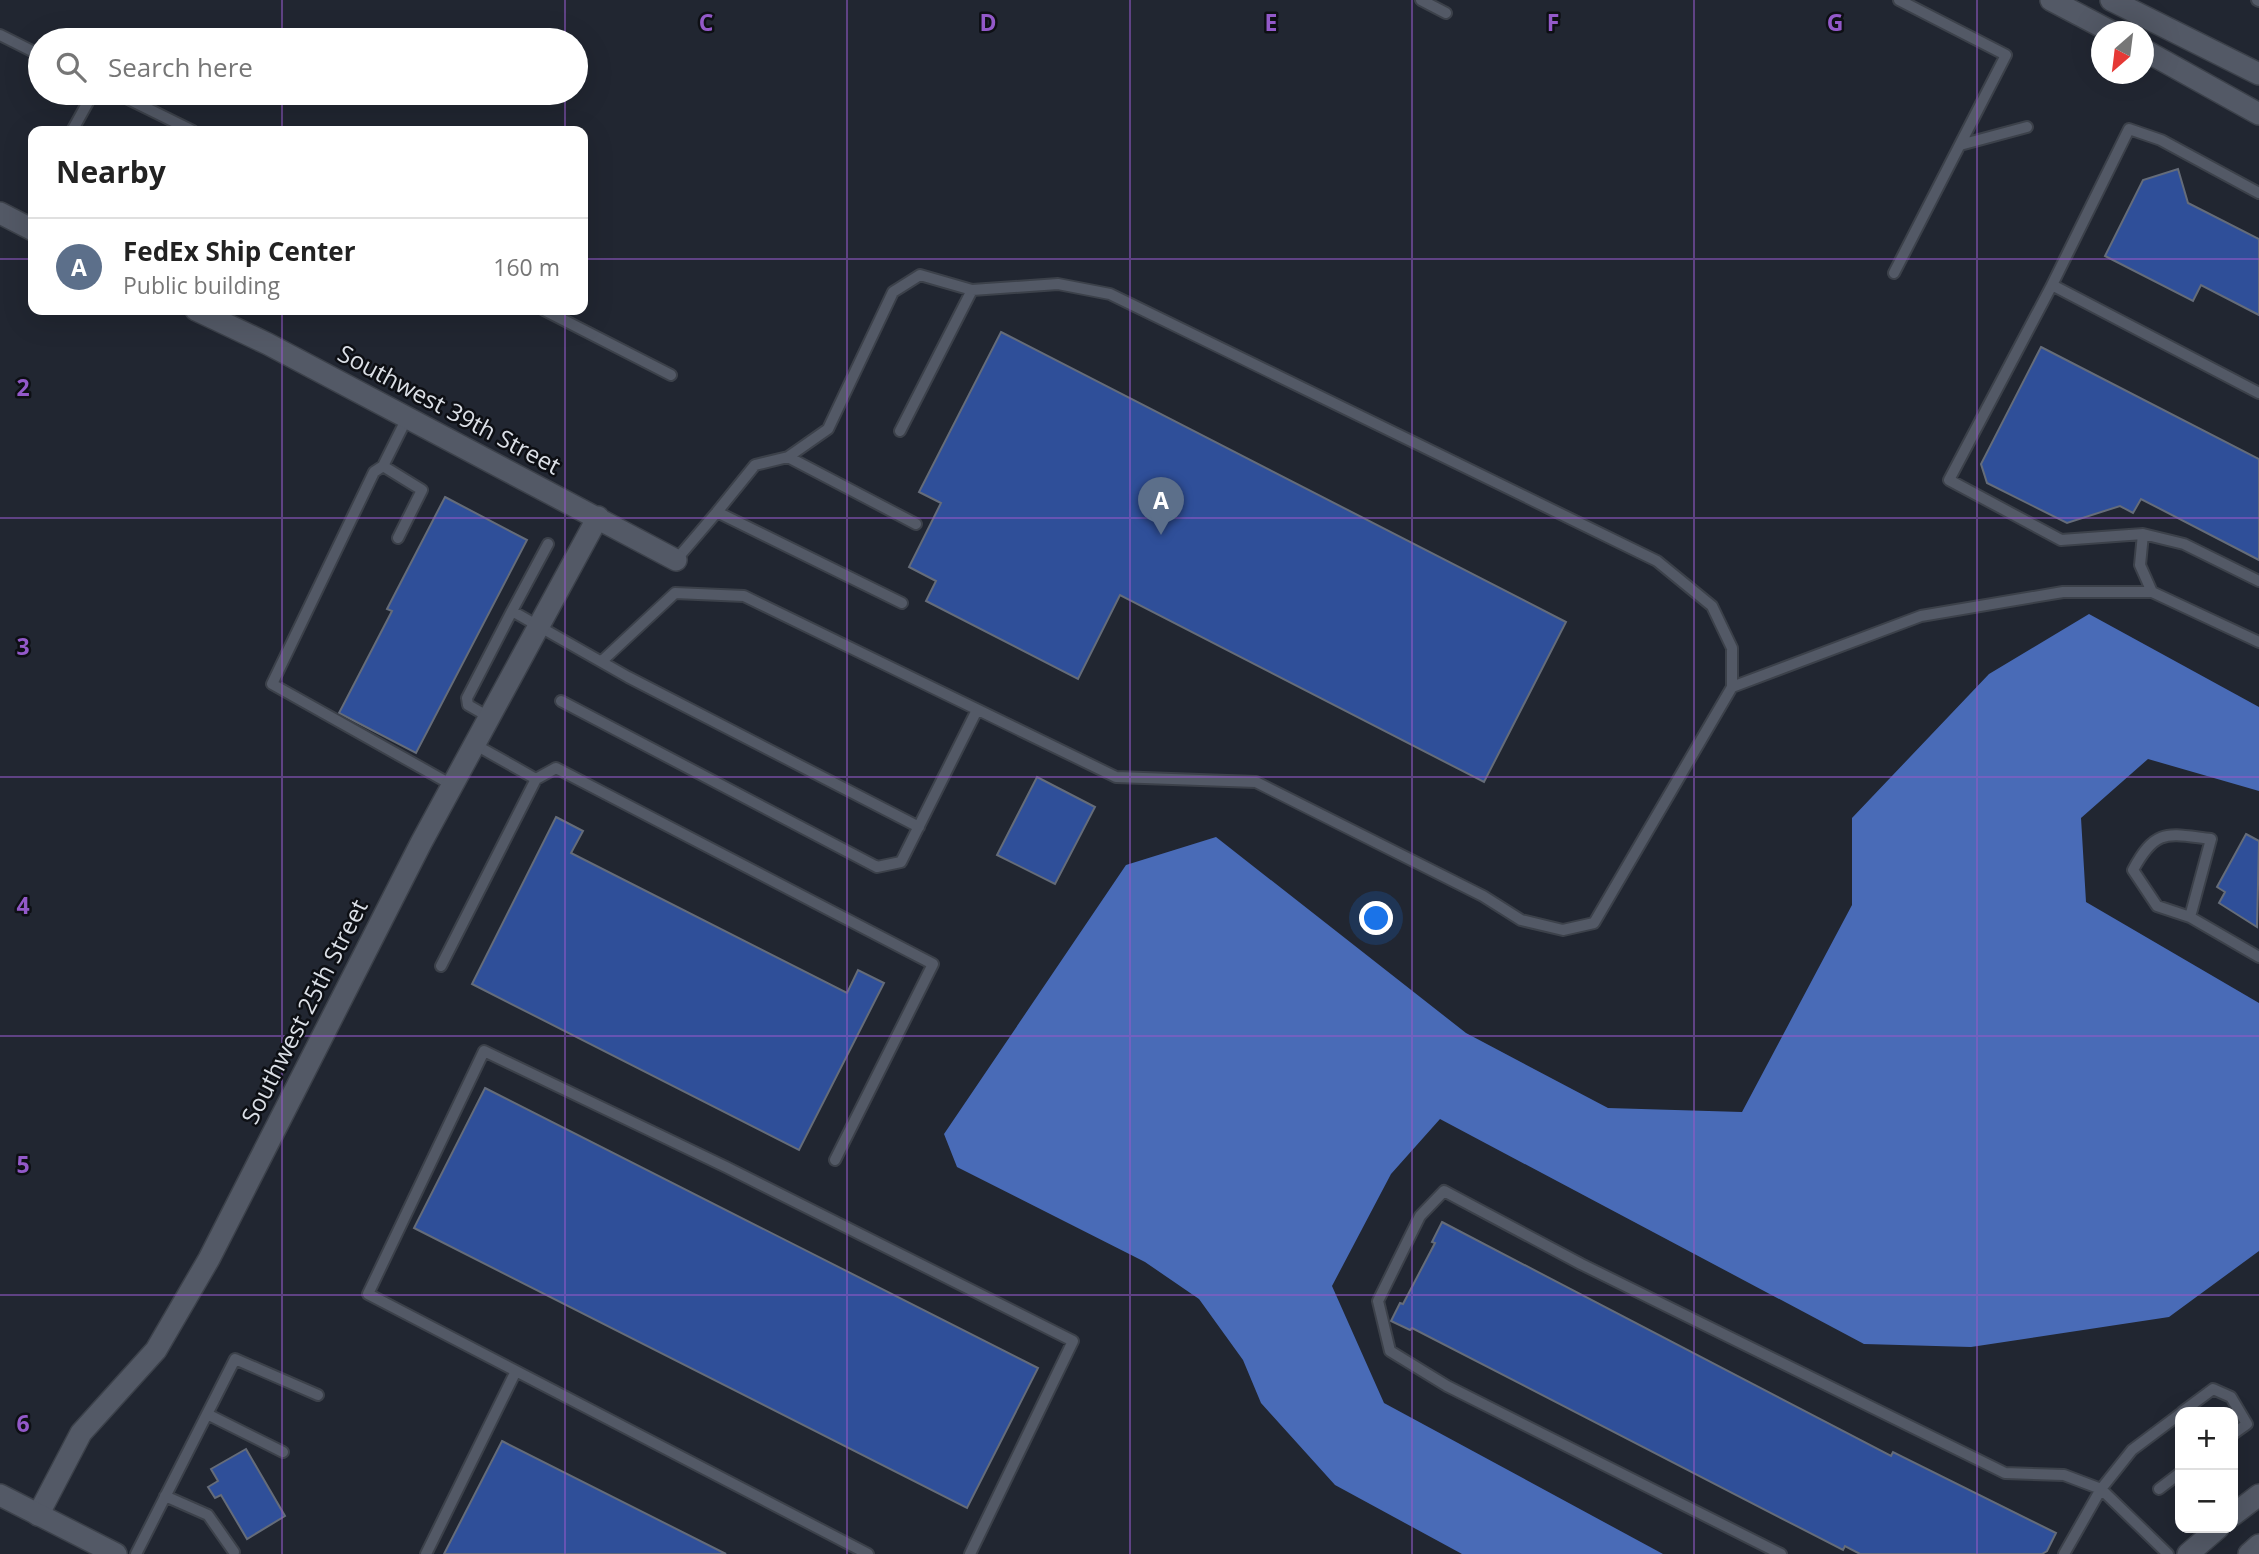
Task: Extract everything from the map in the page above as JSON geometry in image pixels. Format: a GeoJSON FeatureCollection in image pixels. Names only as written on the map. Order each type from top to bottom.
{"type":"FeatureCollection","features":[{"type":"Feature","properties":{"kind":"street"},"geometry":{"type":"LineString","coordinates":[[2051,0],[2071,6],[2095,21]]}},
{"type":"Feature","properties":{"kind":"street"},"geometry":{"type":"LineString","coordinates":[[2111,0],[2259,74]]}},
{"type":"Feature","properties":{"kind":"street"},"geometry":{"type":"LineString","coordinates":[[2154,56],[2259,114]]}},
{"type":"Feature","properties":{"kind":"street"},"geometry":{"type":"LineString","coordinates":[[0,213],[28,227]]}},
{"type":"Feature","properties":{"kind":"street","name":"Southwest 39th Street"},"geometry":{"type":"LineString","coordinates":[[206,315],[677,560]]}},
{"type":"Feature","properties":{"kind":"street","name":"Southwest 25th Street"},"geometry":{"type":"LineString","coordinates":[[38,1515],[81,1433],[156,1350],[209,1259],[452,785],[597,517]]}},
{"type":"Feature","properties":{"kind":"street"},"geometry":{"type":"LineString","coordinates":[[0,1495],[116,1554]]}},
{"type":"Feature","properties":{"kind":"street"},"geometry":{"type":"LineString","coordinates":[[2238,1511],[2259,1495]]}},
{"type":"Feature","properties":{"kind":"street"},"geometry":{"type":"LineString","coordinates":[[2188,1554],[2212,1533]]}},
{"type":"Feature","properties":{"kind":"street"},"geometry":{"type":"LineString","coordinates":[[2249,1554],[2259,1545]]}},
{"type":"Feature","properties":{"kind":"lane"},"geometry":{"type":"LineString","coordinates":[[1421,0],[1446,13]]}},
{"type":"Feature","properties":{"kind":"lane"},"geometry":{"type":"LineString","coordinates":[[1894,273],[2007,55],[1899,0]]}},
{"type":"Feature","properties":{"kind":"lane"},"geometry":{"type":"LineString","coordinates":[[0,34],[28,49]]}},
{"type":"Feature","properties":{"kind":"lane"},"geometry":{"type":"LineString","coordinates":[[75,126],[86,105]]}},
{"type":"Feature","properties":{"kind":"lane"},"geometry":{"type":"LineString","coordinates":[[140,105],[183,126]]}},
{"type":"Feature","properties":{"kind":"lane"},"geometry":{"type":"LineString","coordinates":[[1960,145],[2027,127]]}},
{"type":"Feature","properties":{"kind":"lane"},"geometry":{"type":"LineString","coordinates":[[2259,193],[2161,140],[2129,130],[2052,285],[1949,480],[2061,540],[2143,534],[2184,544],[2259,581]]}},
{"type":"Feature","properties":{"kind":"lane"},"geometry":{"type":"LineString","coordinates":[[602,662],[675,593],[744,596],[1116,777],[1256,782],[1483,895],[1521,920],[1563,930],[1594,923],[1732,687],[1732,648],[1712,606],[1657,561],[1110,294],[1058,284],[972,290],[920,275],[893,292],[828,429],[788,457],[755,465],[677,560]]}},
{"type":"Feature","properties":{"kind":"lane"},"geometry":{"type":"LineString","coordinates":[[2052,285],[2259,393]]}},
{"type":"Feature","properties":{"kind":"lane"},"geometry":{"type":"LineString","coordinates":[[900,431],[972,290]]}},
{"type":"Feature","properties":{"kind":"lane"},"geometry":{"type":"LineString","coordinates":[[554,315],[671,376]]}},
{"type":"Feature","properties":{"kind":"lane"},"geometry":{"type":"LineString","coordinates":[[407,418],[383,467],[374,472],[272,684],[452,785]]}},
{"type":"Feature","properties":{"kind":"lane"},"geometry":{"type":"LineString","coordinates":[[788,457],[916,524]]}},
{"type":"Feature","properties":{"kind":"lane"},"geometry":{"type":"LineString","coordinates":[[383,467],[422,490],[398,538]]}},
{"type":"Feature","properties":{"kind":"lane"},"geometry":{"type":"LineString","coordinates":[[716,512],[902,603]]}},
{"type":"Feature","properties":{"kind":"lane"},"geometry":{"type":"LineString","coordinates":[[2143,534],[2140,565],[2152,593]]}},
{"type":"Feature","properties":{"kind":"lane"},"geometry":{"type":"LineString","coordinates":[[489,717],[468,705],[467,698],[548,544]]}},
{"type":"Feature","properties":{"kind":"lane"},"geometry":{"type":"LineString","coordinates":[[1732,687],[1922,617],[2063,592],[2152,593],[2259,642]]}},
{"type":"Feature","properties":{"kind":"lane"},"geometry":{"type":"LineString","coordinates":[[512,611],[602,662],[919,827]]}},
{"type":"Feature","properties":{"kind":"lane"},"geometry":{"type":"LineString","coordinates":[[561,701],[877,867],[901,862],[977,710]]}},
{"type":"Feature","properties":{"kind":"lane"},"geometry":{"type":"LineString","coordinates":[[474,744],[536,779]]}},
{"type":"Feature","properties":{"kind":"lane"},"geometry":{"type":"LineString","coordinates":[[441,966],[536,779],[556,768],[933,964],[835,1160]]}},
{"type":"Feature","properties":{"kind":"lane"},"geometry":{"type":"LineString","coordinates":[[2190,917],[2211,839],[2166,834],[2145,847],[2133,870],[2157,906],[2190,917],[2259,957]]}},
{"type":"Feature","properties":{"kind":"lane"},"geometry":{"type":"LineString","coordinates":[[868,1554],[368,1294],[484,1051],[726,1167],[1073,1341],[970,1554]]}},
{"type":"Feature","properties":{"kind":"lane"},"geometry":{"type":"LineString","coordinates":[[1781,1554],[1447,1386],[1390,1351],[1378,1301],[1420,1216],[1444,1191],[1581,1264],[2005,1473],[2064,1475],[2101,1489],[2168,1554]]}},
{"type":"Feature","properties":{"kind":"lane"},"geometry":{"type":"LineString","coordinates":[[136,1554],[235,1359],[318,1395]]}},
{"type":"Feature","properties":{"kind":"lane"},"geometry":{"type":"LineString","coordinates":[[426,1554],[516,1371]]}},
{"type":"Feature","properties":{"kind":"lane"},"geometry":{"type":"LineString","coordinates":[[2189,1407],[2213,1389],[2231,1397],[2237,1407]]}},
{"type":"Feature","properties":{"kind":"lane"},"geometry":{"type":"LineString","coordinates":[[2238,1409],[2247,1424],[2238,1430]]}},
{"type":"Feature","properties":{"kind":"lane"},"geometry":{"type":"LineString","coordinates":[[207,1414],[283,1452]]}},
{"type":"Feature","properties":{"kind":"lane"},"geometry":{"type":"LineString","coordinates":[[2064,1554],[2101,1489],[2132,1450],[2175,1418]]}},
{"type":"Feature","properties":{"kind":"lane"},"geometry":{"type":"LineString","coordinates":[[2159,1489],[2175,1477]]}},
{"type":"Feature","properties":{"kind":"lane"},"geometry":{"type":"LineString","coordinates":[[165,1496],[208,1516],[234,1552]]}},
{"type":"Feature","properties":{"kind":"water"},"geometry":{"type":"Polygon","coordinates":[[[2089,614],[2259,707],[2259,791],[2148,759],[2081,818],[2086,902],[2259,1003],[2259,1251],[2169,1317],[1971,1347],[1864,1344],[1440,1119],[1391,1174],[1332,1286],[1384,1403],[1663,1554],[1462,1554],[1335,1485],[1261,1403],[1243,1360],[1199,1299],[1145,1262],[957,1167],[944,1134],[1126,865],[1216,837],[1466,1033],[1608,1108],[1742,1112],[1852,905],[1852,818],[1989,674],[2089,614]]]}},
{"type":"Feature","properties":{"kind":"building"},"geometry":{"type":"Polygon","coordinates":[[[2178,169],[2188,203],[2259,239],[2259,315],[2201,285],[2193,301],[2105,256],[2143,180],[2178,169]]]}},
{"type":"Feature","properties":{"kind":"building"},"geometry":{"type":"Polygon","coordinates":[[[1001,332],[1566,622],[1484,782],[1120,595],[1078,679],[926,601],[936,581],[909,567],[941,503],[919,492],[1001,332]]]}},
{"type":"Feature","properties":{"kind":"building"},"geometry":{"type":"Polygon","coordinates":[[[2041,347],[2259,459],[2259,560],[2141,499],[2133,513],[2120,506],[2067,523],[1987,483],[1981,464],[2041,347]]]}},
{"type":"Feature","properties":{"kind":"building"},"geometry":{"type":"Polygon","coordinates":[[[445,497],[527,540],[416,753],[339,713],[392,611],[387,609],[445,497]]]}},
{"type":"Feature","properties":{"kind":"building"},"geometry":{"type":"Polygon","coordinates":[[[1037,777],[1095,807],[1055,884],[997,855],[1037,777]]]}},
{"type":"Feature","properties":{"kind":"building"},"geometry":{"type":"Polygon","coordinates":[[[556,817],[583,831],[571,853],[847,993],[858,970],[884,983],[799,1150],[472,984],[556,817]]]}},
{"type":"Feature","properties":{"kind":"building"},"geometry":{"type":"Polygon","coordinates":[[[2246,834],[2259,841],[2257,927],[2219,903],[2225,892],[2217,887],[2246,834]]]}},
{"type":"Feature","properties":{"kind":"building"},"geometry":{"type":"Polygon","coordinates":[[[485,1088],[1038,1368],[967,1508],[414,1228],[485,1088]]]}},
{"type":"Feature","properties":{"kind":"building"},"geometry":{"type":"Polygon","coordinates":[[[1442,1222],[1891,1456],[1893,1452],[2056,1533],[2047,1551],[2042,1554],[1860,1554],[1845,1546],[1843,1550],[1412,1328],[1410,1330],[1391,1321],[1435,1243],[1432,1242],[1442,1222]]]}},
{"type":"Feature","properties":{"kind":"building"},"geometry":{"type":"Polygon","coordinates":[[[502,1441],[726,1554],[444,1554],[502,1441]]]}},
{"type":"Feature","properties":{"kind":"building"},"geometry":{"type":"Polygon","coordinates":[[[246,1449],[285,1516],[247,1539],[221,1495],[215,1498],[208,1487],[218,1481],[211,1469],[246,1449]]]}},
{"type":"Feature","properties":{"kind":"place","name":"FedEx Ship Center"},"geometry":{"type":"Point","coordinates":[1161,535]}}]}
